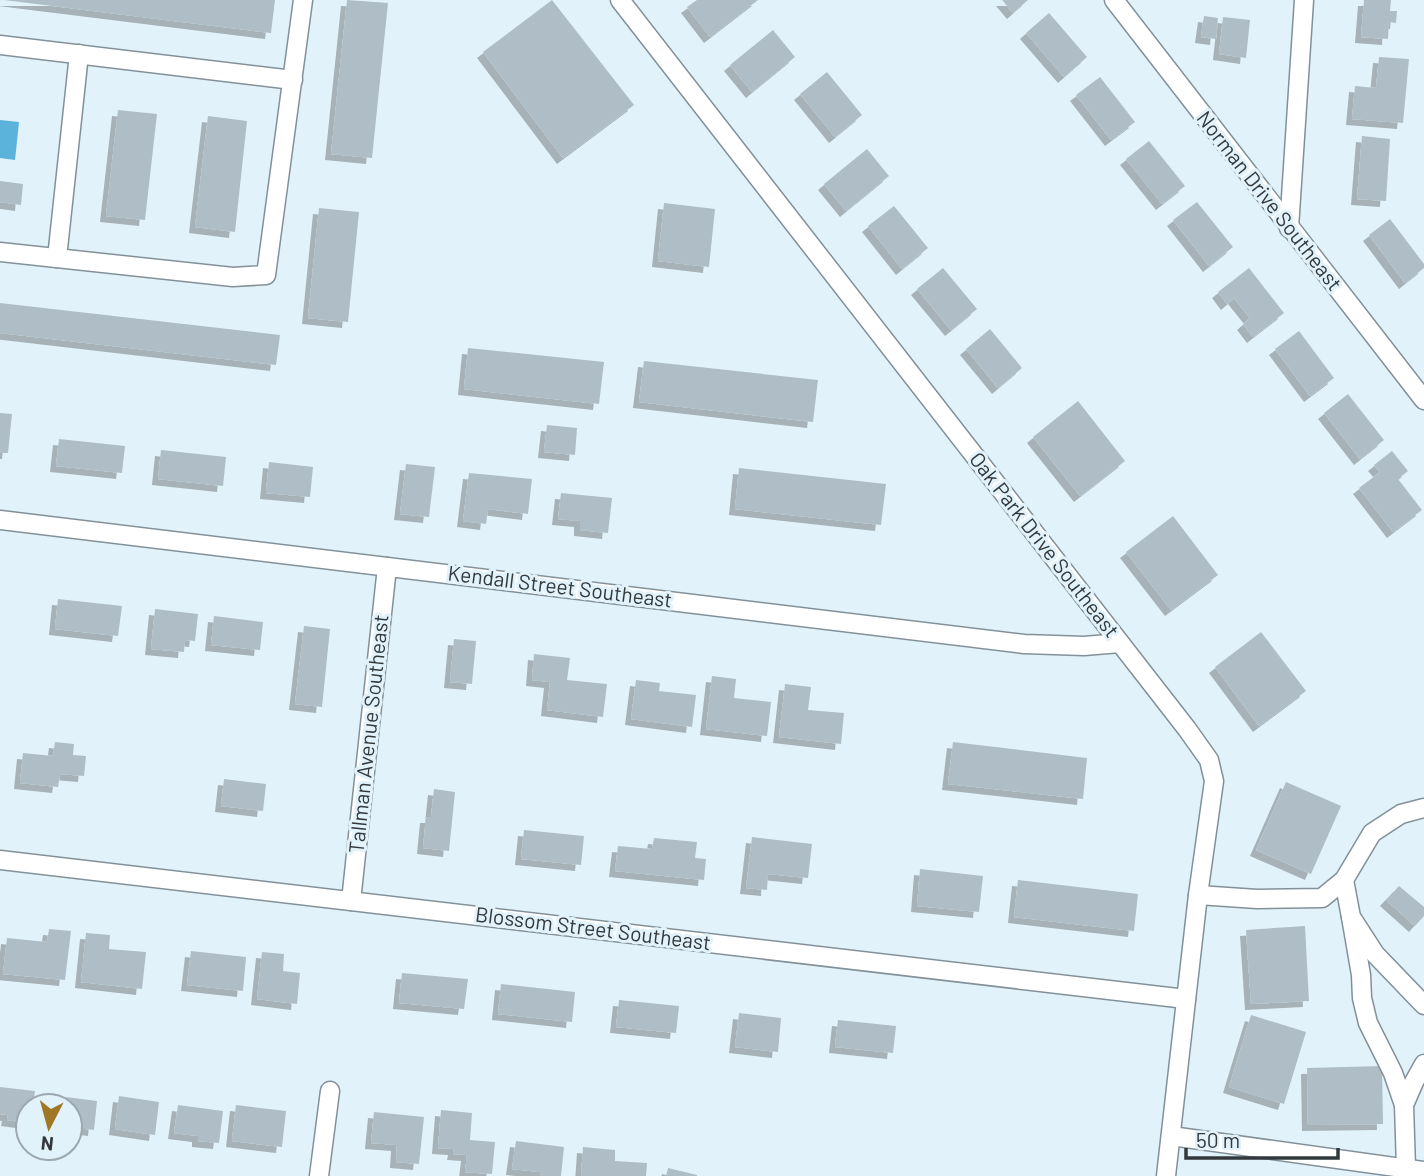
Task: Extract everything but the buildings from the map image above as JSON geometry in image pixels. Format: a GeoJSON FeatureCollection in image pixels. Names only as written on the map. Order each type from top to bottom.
{"type":"FeatureCollection","features":[{"type":"Feature","properties":{"kind":"street"},"geometry":{"type":"LineString","coordinates":[[0,252],[233,276],[265,275],[303,0]]}},
{"type":"Feature","properties":{"kind":"street","name":"Oak Park Drive Southeast"},"geometry":{"type":"LineString","coordinates":[[620,0],[1209,761],[1214,781],[1198,895],[1166,1176]]}},
{"type":"Feature","properties":{"kind":"street","name":"Norman Drive Southeast"},"geometry":{"type":"LineString","coordinates":[[1114,0],[1424,400]]}},
{"type":"Feature","properties":{"kind":"street"},"geometry":{"type":"LineString","coordinates":[[1289,228],[1304,0]]}},
{"type":"Feature","properties":{"kind":"street"},"geometry":{"type":"LineString","coordinates":[[0,45],[293,80]]}},
{"type":"Feature","properties":{"kind":"street"},"geometry":{"type":"LineString","coordinates":[[57,258],[79,54]]}},
{"type":"Feature","properties":{"kind":"street","name":"Kendall Street Southeast"},"geometry":{"type":"LineString","coordinates":[[0,520],[1024,644],[1084,646],[1120,643]]}},
{"type":"Feature","properties":{"kind":"street","name":"Tallman Avenue Southeast"},"geometry":{"type":"LineString","coordinates":[[351,901],[387,566]]}},
{"type":"Feature","properties":{"kind":"street"},"geometry":{"type":"LineString","coordinates":[[1198,895],[1257,899],[1322,898],[1344,880],[1372,833],[1401,814],[1424,808]]}},
{"type":"Feature","properties":{"kind":"street","name":"Blossom Street Southeast"},"geometry":{"type":"LineString","coordinates":[[0,860],[1186,999]]}},
{"type":"Feature","properties":{"kind":"street"},"geometry":{"type":"LineString","coordinates":[[1171,1136],[1415,1170],[1404,1105],[1393,1073],[1368,1023],[1344,880]]}},
{"type":"Feature","properties":{"kind":"street"},"geometry":{"type":"LineString","coordinates":[[1351,917],[1375,954],[1424,1005]]}},
{"type":"Feature","properties":{"kind":"street"},"geometry":{"type":"LineString","coordinates":[[1404,1105],[1424,1064]]}},
{"type":"Feature","properties":{"kind":"street"},"geometry":{"type":"LineString","coordinates":[[319,1176],[330,1091]]}},
{"type":"Feature","properties":{"kind":"water"},"geometry":{"type":"Polygon","coordinates":[[[0,120],[19,122],[15,160],[0,158],[0,120]]]}}]}
